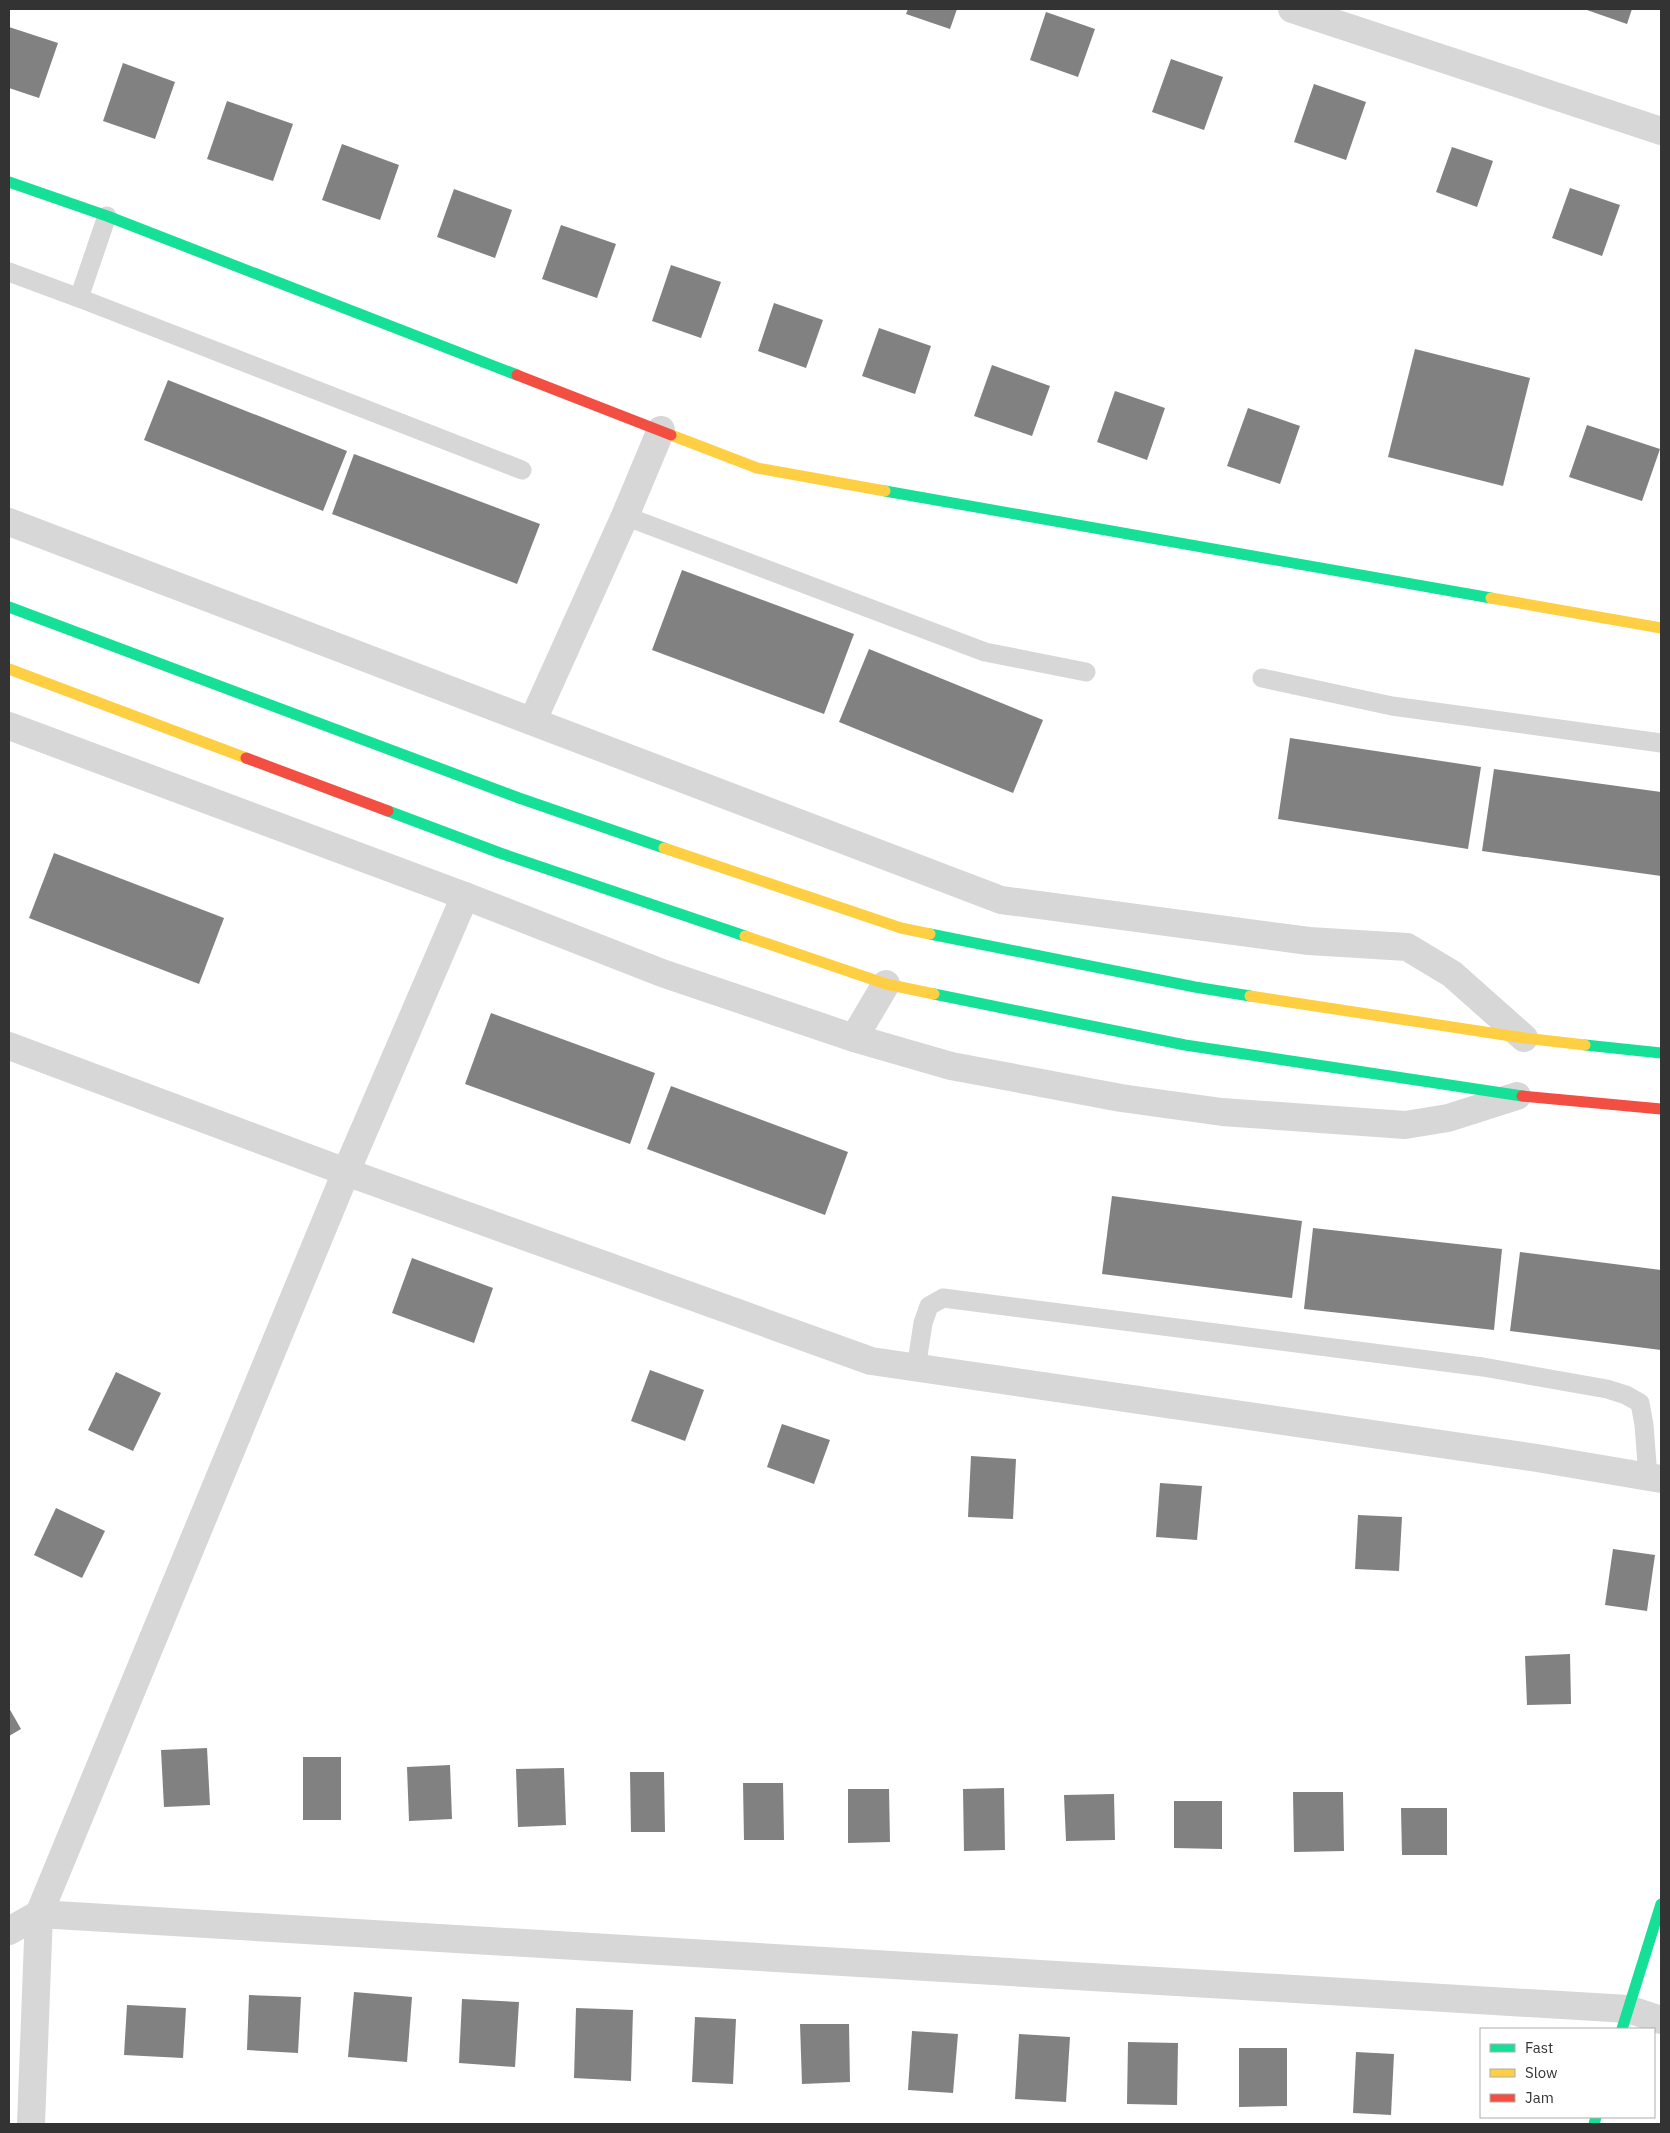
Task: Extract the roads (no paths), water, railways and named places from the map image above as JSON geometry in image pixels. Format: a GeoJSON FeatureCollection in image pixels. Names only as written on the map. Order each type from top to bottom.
{"type":"FeatureCollection","features":[{"type":"Feature","properties":{"kind":"main road"},"geometry":{"type":"LineString","coordinates":[[9,182],[107,216],[757,468],[1661,628]]}},
{"type":"Feature","properties":{"kind":"main road"},"geometry":{"type":"LineString","coordinates":[[9,607],[519,798],[901,928],[1195,988],[1524,1038],[1661,1053]]}},
{"type":"Feature","properties":{"kind":"main road"},"geometry":{"type":"LineString","coordinates":[[9,669],[500,853],[886,984],[1185,1045],[1517,1096],[1661,1108]]}},
{"type":"Feature","properties":{"kind":"main road"},"geometry":{"type":"LineString","coordinates":[[1625,2019],[1661,1904]]}},
{"type":"Feature","properties":{"kind":"street"},"geometry":{"type":"LineString","coordinates":[[1292,9],[1661,131]]}},
{"type":"Feature","properties":{"kind":"street"},"geometry":{"type":"LineString","coordinates":[[533,720],[625,516],[661,430]]}},
{"type":"Feature","properties":{"kind":"street"},"geometry":{"type":"LineString","coordinates":[[9,522],[533,720],[1001,900],[1309,941],[1407,947],[1452,974],[1524,1038]]}},
{"type":"Feature","properties":{"kind":"street"},"geometry":{"type":"LineString","coordinates":[[9,726],[466,896],[662,973],[854,1038],[951,1066],[1121,1098],[1222,1112],[1405,1125],[1448,1118],[1517,1096]]}},
{"type":"Feature","properties":{"kind":"street"},"geometry":{"type":"LineString","coordinates":[[31,2124],[39,1914],[346,1172],[466,896]]}},
{"type":"Feature","properties":{"kind":"street"},"geometry":{"type":"LineString","coordinates":[[854,1038],[886,984]]}},
{"type":"Feature","properties":{"kind":"street"},"geometry":{"type":"LineString","coordinates":[[9,1046],[346,1172],[871,1361],[1537,1458],[1655,1478]]}},
{"type":"Feature","properties":{"kind":"street"},"geometry":{"type":"LineString","coordinates":[[9,1931],[39,1914],[1661,2020]]}},
{"type":"Feature","properties":{"kind":"lane"},"geometry":{"type":"LineString","coordinates":[[79,298],[107,216]]}},
{"type":"Feature","properties":{"kind":"lane"},"geometry":{"type":"LineString","coordinates":[[9,272],[522,470]]}},
{"type":"Feature","properties":{"kind":"lane"},"geometry":{"type":"LineString","coordinates":[[625,516],[985,652],[1086,672]]}},
{"type":"Feature","properties":{"kind":"lane"},"geometry":{"type":"LineString","coordinates":[[1262,678],[1392,706],[1661,743]]}},
{"type":"Feature","properties":{"kind":"lane"},"geometry":{"type":"LineString","coordinates":[[916,1369],[923,1323],[929,1306],[943,1298],[1483,1367],[1607,1389],[1626,1395],[1640,1403],[1655,1478]]}}]}
